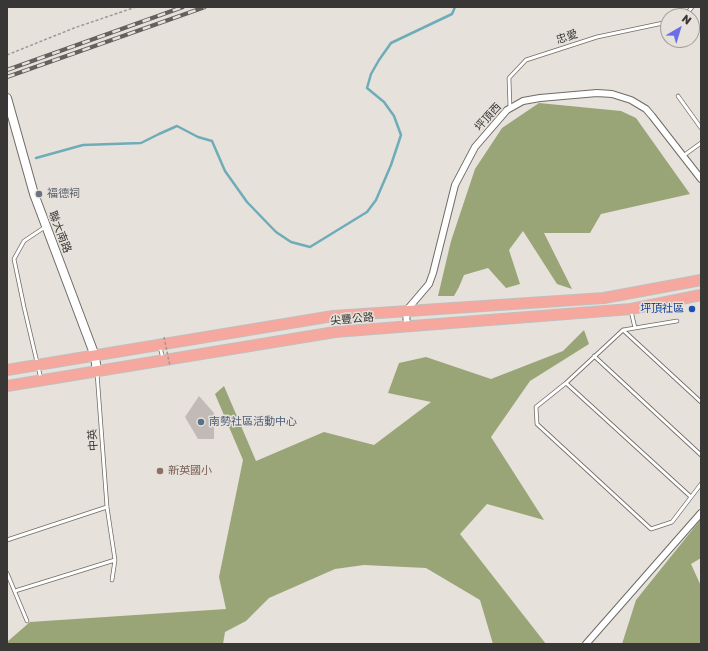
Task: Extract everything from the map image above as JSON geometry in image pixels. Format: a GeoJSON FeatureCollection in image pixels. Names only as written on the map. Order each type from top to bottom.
{"type":"FeatureCollection","features":[{"type":"Feature","properties":{"kind":"main road","name":"尖豐公路"},"geometry":{"type":"LineString","coordinates":[[7,370],[95,356],[162,341],[333,316],[604,298],[701,280]]}},
{"type":"Feature","properties":{"kind":"main road","name":"尖豐公路"},"geometry":{"type":"LineString","coordinates":[[7,386],[167,363],[335,332],[631,309],[701,295]]}},
{"type":"Feature","properties":{"kind":"street","name":"坪頂西"},"geometry":{"type":"LineString","coordinates":[[406,311],[429,284],[455,185],[475,147],[507,110],[523,101],[597,93],[612,94],[631,100],[646,109],[701,179]]}},
{"type":"Feature","properties":{"kind":"street","name":"聯大南路"},"geometry":{"type":"LineString","coordinates":[[7,98],[34,194],[95,356],[97,372]]}},
{"type":"Feature","properties":{"kind":"street"},"geometry":{"type":"LineString","coordinates":[[406,311],[407,327]]}},
{"type":"Feature","properties":{"kind":"street"},"geometry":{"type":"LineString","coordinates":[[586,644],[701,514]]}},
{"type":"Feature","properties":{"kind":"lane","name":"忠愛"},"geometry":{"type":"LineString","coordinates":[[510,108],[509,78],[526,60],[597,37],[660,24]]}},
{"type":"Feature","properties":{"kind":"lane"},"geometry":{"type":"LineString","coordinates":[[678,96],[701,128]]}},
{"type":"Feature","properties":{"kind":"lane"},"geometry":{"type":"LineString","coordinates":[[683,156],[701,143]]}},
{"type":"Feature","properties":{"kind":"lane"},"geometry":{"type":"LineString","coordinates":[[41,381],[14,259],[24,241],[46,226]]}},
{"type":"Feature","properties":{"kind":"lane"},"geometry":{"type":"LineString","coordinates":[[631,309],[635,328]]}},
{"type":"Feature","properties":{"kind":"lane"},"geometry":{"type":"LineString","coordinates":[[677,321],[623,330],[566,383],[536,407],[538,424],[651,529],[672,522],[701,484]]}},
{"type":"Feature","properties":{"kind":"lane"},"geometry":{"type":"LineString","coordinates":[[623,330],[701,402]]}},
{"type":"Feature","properties":{"kind":"lane"},"geometry":{"type":"LineString","coordinates":[[162,341],[167,363]]}},
{"type":"Feature","properties":{"kind":"lane"},"geometry":{"type":"LineString","coordinates":[[594,356],[701,455]]}},
{"type":"Feature","properties":{"kind":"lane","name":"中英"},"geometry":{"type":"LineString","coordinates":[[97,372],[107,507],[115,560],[112,580]]}},
{"type":"Feature","properties":{"kind":"lane"},"geometry":{"type":"LineString","coordinates":[[566,383],[691,497]]}},
{"type":"Feature","properties":{"kind":"lane"},"geometry":{"type":"LineString","coordinates":[[7,540],[107,507]]}},
{"type":"Feature","properties":{"kind":"lane"},"geometry":{"type":"LineString","coordinates":[[15,590],[115,560]]}},
{"type":"Feature","properties":{"kind":"lane"},"geometry":{"type":"LineString","coordinates":[[7,573],[27,621]]}},
{"type":"Feature","properties":{"kind":"path"},"geometry":{"type":"LineString","coordinates":[[7,55],[74,28],[136,7]]}},
{"type":"Feature","properties":{"kind":"path"},"geometry":{"type":"LineString","coordinates":[[162,341],[167,363]]}},
{"type":"Feature","properties":{"kind":"green space"},"geometry":{"type":"Polygon","coordinates":[[[539,103],[621,111],[636,118],[690,194],[601,214],[590,233],[544,233],[572,289],[557,284],[523,231],[509,250],[520,284],[506,288],[488,268],[464,275],[454,296],[438,296],[451,241],[475,169],[502,128],[539,103]]]}},
{"type":"Feature","properties":{"kind":"green space"},"geometry":{"type":"Polygon","coordinates":[[[584,330],[589,344],[530,381],[491,437],[544,520],[487,504],[460,534],[546,644],[493,644],[480,600],[426,568],[364,565],[335,569],[269,598],[246,621],[225,632],[223,644],[7,644],[7,642],[30,622],[226,609],[219,577],[243,460],[215,394],[224,386],[256,461],[324,432],[374,445],[431,402],[388,393],[399,363],[426,357],[491,379],[563,351],[584,330]]]}},
{"type":"Feature","properties":{"kind":"green space"},"geometry":{"type":"Polygon","coordinates":[[[701,519],[701,558],[691,564],[701,586],[701,644],[622,644],[636,600],[701,519]]]}},
{"type":"Feature","properties":{"kind":"building","name":"南勢社區活動中心"},"geometry":{"type":"Polygon","coordinates":[[[199,396],[214,413],[214,439],[198,439],[185,417],[199,396]]]}},
{"type":"Feature","properties":{"kind":"waterway"},"geometry":{"type":"LineString","coordinates":[[36,158],[83,145],[141,143],[177,126],[198,137],[212,141],[225,171],[247,202],[276,232],[291,242],[310,247],[367,212],[376,200],[391,165],[401,135],[394,116],[384,102],[367,88],[371,74],[379,60],[391,43],[452,14],[455,7]]}},
{"type":"Feature","properties":{"kind":"railway"},"geometry":{"type":"LineString","coordinates":[[7,70],[183,7]]}},
{"type":"Feature","properties":{"kind":"railway"},"geometry":{"type":"LineString","coordinates":[[7,77],[205,7]]}},
{"type":"Feature","properties":{"kind":"place","name":"福德祠"},"geometry":{"type":"Point","coordinates":[39,194]}},
{"type":"Feature","properties":{"kind":"place","name":"坪頂社區"},"geometry":{"type":"Point","coordinates":[692,309]}},
{"type":"Feature","properties":{"kind":"place","name":"南勢社區活動中心"},"geometry":{"type":"Point","coordinates":[201,422]}},
{"type":"Feature","properties":{"kind":"place","name":"新英國小"},"geometry":{"type":"Point","coordinates":[160,471]}}]}
